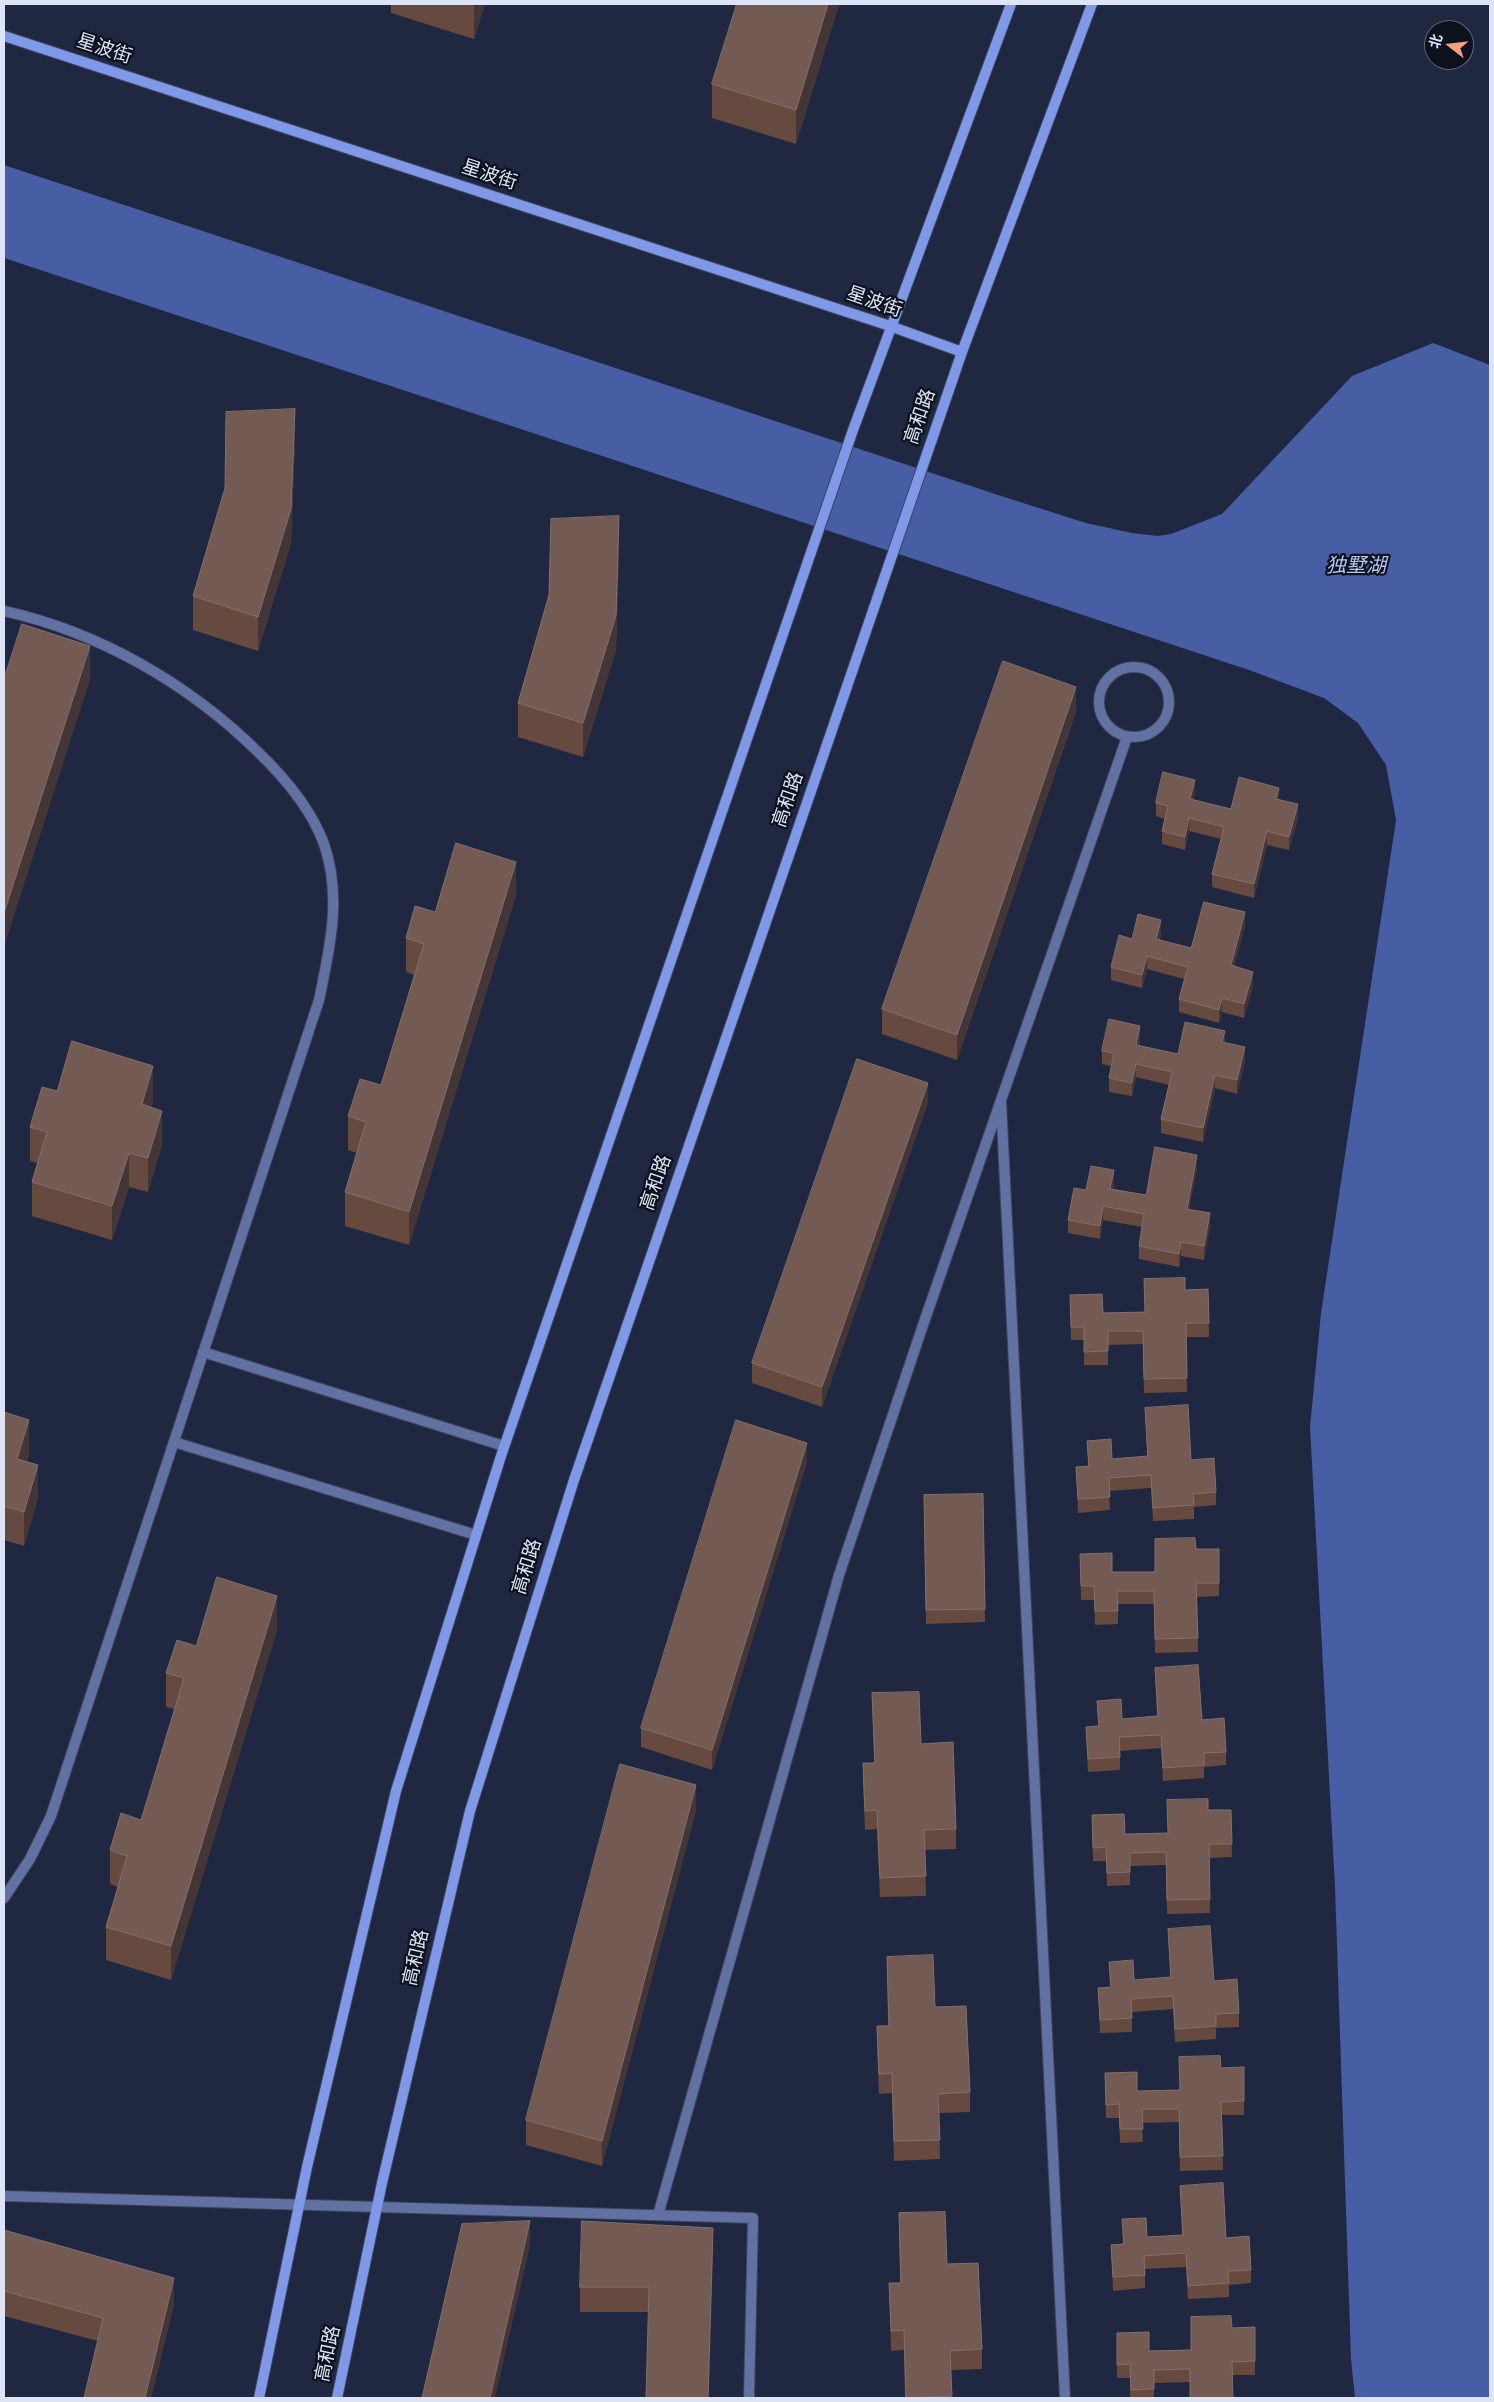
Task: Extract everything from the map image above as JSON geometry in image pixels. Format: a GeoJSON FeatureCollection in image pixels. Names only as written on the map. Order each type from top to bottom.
{"type":"FeatureCollection","features":[{"type":"Feature","properties":{"kind":"main road"},"geometry":{"type":"LineString","coordinates":[[259,2398],[299,2204],[396,1791],[476,1535],[504,1446],[853,430],[1011,4]]}},
{"type":"Feature","properties":{"kind":"main road","name":"高和路"},"geometry":{"type":"LineString","coordinates":[[337,2398],[377,2207],[470,1811],[570,1489],[925,456],[1092,4]]}},
{"type":"Feature","properties":{"kind":"main road","name":"星波街"},"geometry":{"type":"LineString","coordinates":[[4,36],[890,326],[962,352]]}},
{"type":"Feature","properties":{"kind":"street"},"geometry":{"type":"LineString","coordinates":[[4,611],[62,627],[132,659],[181,688],[236,730],[279,772],[294,792],[323,843],[330,870],[334,907],[332,937],[319,1000],[51,1816],[30,1860],[4,1898]]}},
{"type":"Feature","properties":{"kind":"street"},"geometry":{"type":"LineString","coordinates":[[1132,666],[1149,669],[1162,680],[1170,696],[1168,713],[1159,727],[1144,736],[1127,737],[1111,730],[1101,716],[1099,699],[1104,682],[1116,671],[1132,666]]}},
{"type":"Feature","properties":{"kind":"street"},"geometry":{"type":"LineString","coordinates":[[658,2215],[839,1575],[1127,737]]}},
{"type":"Feature","properties":{"kind":"street"},"geometry":{"type":"LineString","coordinates":[[1001,1100],[1065,2398]]}},
{"type":"Feature","properties":{"kind":"street"},"geometry":{"type":"LineString","coordinates":[[203,1352],[504,1446]]}},
{"type":"Feature","properties":{"kind":"street"},"geometry":{"type":"LineString","coordinates":[[174,1442],[476,1535]]}},
{"type":"Feature","properties":{"kind":"street"},"geometry":{"type":"LineString","coordinates":[[4,2196],[753,2218],[749,2398]]}},
{"type":"Feature","properties":{"kind":"water","name":"独墅湖"},"geometry":{"type":"Polygon","coordinates":[[[4,165],[995,494],[1086,523],[1132,533],[1158,536],[1171,534],[1222,514],[1352,376],[1433,343],[1490,365],[1490,2398],[1355,2398],[1351,2359],[1335,1887],[1310,1427],[1321,1313],[1396,820],[1386,765],[1358,723],[1324,698],[1249,670],[4,258],[4,165]]]}},
{"type":"Feature","properties":{"kind":"building"},"geometry":{"type":"Polygon","coordinates":[[[737,4],[828,4],[796,110],[712,84],[737,4]]]}},
{"type":"Feature","properties":{"kind":"building"},"geometry":{"type":"Polygon","coordinates":[[[295,409],[291,509],[258,617],[193,596],[225,488],[226,412],[295,409]]]}},
{"type":"Feature","properties":{"kind":"building"},"geometry":{"type":"Polygon","coordinates":[[[619,516],[616,616],[583,723],[518,703],[549,595],[551,519],[619,516]]]}},
{"type":"Feature","properties":{"kind":"building"},"geometry":{"type":"Polygon","coordinates":[[[22,624],[90,646],[4,913],[4,679],[22,624]]]}},
{"type":"Feature","properties":{"kind":"building"},"geometry":{"type":"Polygon","coordinates":[[[1003,661],[1076,687],[957,1035],[882,1009],[1003,661]]]}},
{"type":"Feature","properties":{"kind":"building"},"geometry":{"type":"Polygon","coordinates":[[[1163,772],[1195,780],[1190,799],[1231,809],[1239,777],[1279,788],[1276,799],[1298,804],[1289,837],[1267,831],[1254,884],[1212,874],[1224,827],[1189,818],[1185,837],[1162,831],[1168,806],[1156,803],[1163,772]]]}},
{"type":"Feature","properties":{"kind":"building"},"geometry":{"type":"Polygon","coordinates":[[[456,843],[516,862],[409,1212],[345,1192],[366,1122],[348,1116],[360,1079],[381,1085],[424,944],[406,938],[415,906],[435,912],[456,843]]]}},
{"type":"Feature","properties":{"kind":"building"},"geometry":{"type":"Polygon","coordinates":[[[1204,902],[1245,912],[1231,965],[1253,972],[1244,1004],[1222,998],[1219,1010],[1179,999],[1188,967],[1147,956],[1142,975],[1111,967],[1119,935],[1132,939],[1138,914],[1161,920],[1156,939],[1191,948],[1204,902]]]}},
{"type":"Feature","properties":{"kind":"building"},"geometry":{"type":"Polygon","coordinates":[[[1109,1019],[1140,1026],[1136,1045],[1178,1054],[1185,1022],[1225,1031],[1222,1042],[1245,1047],[1237,1080],[1215,1075],[1203,1128],[1161,1119],[1172,1072],[1136,1064],[1132,1083],[1109,1078],[1114,1053],[1102,1051],[1109,1019]]]}},
{"type":"Feature","properties":{"kind":"building"},"geometry":{"type":"Polygon","coordinates":[[[72,1041],[153,1066],[142,1104],[162,1111],[148,1158],[129,1153],[112,1206],[32,1182],[47,1132],[30,1127],[42,1087],[57,1091],[72,1041]]]}},
{"type":"Feature","properties":{"kind":"building"},"geometry":{"type":"Polygon","coordinates":[[[857,1059],[928,1083],[822,1387],[752,1363],[857,1059]]]}},
{"type":"Feature","properties":{"kind":"building"},"geometry":{"type":"Polygon","coordinates":[[[1155,1147],[1197,1155],[1187,1209],[1210,1213],[1204,1246],[1181,1242],[1179,1254],[1139,1246],[1144,1214],[1103,1206],[1100,1226],[1068,1220],[1074,1188],[1086,1190],[1091,1166],[1114,1170],[1110,1189],[1146,1195],[1155,1147]]]}},
{"type":"Feature","properties":{"kind":"building"},"geometry":{"type":"Polygon","coordinates":[[[1185,1278],[1185,1290],[1208,1289],[1209,1323],[1186,1323],[1187,1378],[1144,1379],[1143,1331],[1108,1331],[1108,1351],[1084,1352],[1084,1327],[1071,1327],[1070,1295],[1102,1294],[1103,1313],[1145,1312],[1144,1279],[1185,1278]]]}},
{"type":"Feature","properties":{"kind":"building"},"geometry":{"type":"Polygon","coordinates":[[[1188,1405],[1191,1460],[1214,1458],[1216,1492],[1193,1494],[1194,1505],[1153,1508],[1151,1475],[1109,1478],[1110,1497],[1078,1499],[1076,1467],[1089,1466],[1087,1441],[1111,1439],[1112,1459],[1148,1456],[1145,1408],[1188,1405]]]}},
{"type":"Feature","properties":{"kind":"building"},"geometry":{"type":"Polygon","coordinates":[[[4,1412],[29,1420],[17,1459],[38,1465],[24,1512],[4,1506],[4,1412]]]}},
{"type":"Feature","properties":{"kind":"building"},"geometry":{"type":"Polygon","coordinates":[[[736,1420],[807,1443],[712,1750],[641,1728],[736,1420]]]}},
{"type":"Feature","properties":{"kind":"building"},"geometry":{"type":"Polygon","coordinates":[[[983,1494],[985,1609],[926,1610],[924,1495],[983,1494]]]}},
{"type":"Feature","properties":{"kind":"building"},"geometry":{"type":"Polygon","coordinates":[[[1195,1538],[1196,1549],[1219,1549],[1219,1583],[1196,1583],[1198,1638],[1155,1639],[1154,1591],[1117,1591],[1118,1611],[1095,1611],[1094,1586],[1081,1586],[1080,1554],[1112,1553],[1112,1572],[1155,1572],[1155,1539],[1195,1538]]]}},
{"type":"Feature","properties":{"kind":"building"},"geometry":{"type":"Polygon","coordinates":[[[217,1577],[277,1596],[171,1946],[106,1927],[127,1856],[110,1850],[121,1813],[141,1820],[184,1678],[166,1673],[177,1640],[196,1646],[217,1577]]]}},
{"type":"Feature","properties":{"kind":"building"},"geometry":{"type":"Polygon","coordinates":[[[1198,1665],[1202,1720],[1224,1718],[1226,1752],[1204,1753],[1204,1765],[1163,1768],[1161,1735],[1119,1737],[1120,1757],[1088,1759],[1086,1727],[1099,1726],[1097,1701],[1121,1699],[1122,1719],[1158,1716],[1155,1668],[1198,1665]]]}},
{"type":"Feature","properties":{"kind":"building"},"geometry":{"type":"Polygon","coordinates":[[[919,1692],[921,1744],[953,1742],[956,1829],[924,1830],[926,1876],[880,1878],[877,1810],[865,1811],[863,1763],[875,1763],[872,1693],[919,1692]]]}},
{"type":"Feature","properties":{"kind":"building"},"geometry":{"type":"Polygon","coordinates":[[[620,1764],[696,1785],[602,2141],[526,2120],[620,1764]]]}},
{"type":"Feature","properties":{"kind":"building"},"geometry":{"type":"Polygon","coordinates":[[[1208,1799],[1208,1810],[1231,1810],[1232,1844],[1209,1844],[1210,1899],[1167,1900],[1166,1852],[1130,1853],[1130,1872],[1107,1873],[1106,1847],[1093,1848],[1092,1815],[1124,1814],[1125,1834],[1168,1833],[1167,1800],[1208,1799]]]}},
{"type":"Feature","properties":{"kind":"building"},"geometry":{"type":"Polygon","coordinates":[[[1210,1926],[1214,1981],[1237,1979],[1239,2013],[1216,2014],[1216,2026],[1175,2029],[1173,1996],[1131,1999],[1132,2018],[1100,2020],[1098,1988],[1111,1987],[1109,1962],[1133,1960],[1134,1980],[1171,1977],[1168,1929],[1210,1926]]]}},
{"type":"Feature","properties":{"kind":"building"},"geometry":{"type":"Polygon","coordinates":[[[933,1955],[935,2007],[966,2006],[970,2092],[938,2094],[940,2140],[894,2141],[892,2073],[879,2074],[877,2026],[889,2026],[887,1957],[933,1955]]]}},
{"type":"Feature","properties":{"kind":"building"},"geometry":{"type":"Polygon","coordinates":[[[1220,2056],[1221,2068],[1244,2067],[1244,2101],[1221,2102],[1223,2156],[1180,2157],[1179,2109],[1142,2109],[1143,2129],[1120,2129],[1119,2104],[1106,2105],[1105,2073],[1137,2072],[1137,2091],[1180,2090],[1179,2057],[1220,2056]]]}},
{"type":"Feature","properties":{"kind":"building"},"geometry":{"type":"Polygon","coordinates":[[[1223,2183],[1226,2238],[1249,2236],[1251,2270],[1228,2271],[1229,2283],[1188,2286],[1186,2253],[1144,2256],[1145,2275],[1113,2277],[1111,2245],[1124,2244],[1122,2219],[1146,2218],[1147,2237],[1183,2235],[1180,2186],[1223,2183]]]}},
{"type":"Feature","properties":{"kind":"building"},"geometry":{"type":"Polygon","coordinates":[[[945,2212],[947,2264],[978,2263],[982,2349],[950,2351],[952,2396],[906,2398],[904,2330],[891,2331],[889,2283],[901,2283],[899,2213],[945,2212]]]}},
{"type":"Feature","properties":{"kind":"building"},"geometry":{"type":"Polygon","coordinates":[[[530,2221],[490,2398],[422,2398],[462,2224],[530,2221]]]}},
{"type":"Feature","properties":{"kind":"building"},"geometry":{"type":"Polygon","coordinates":[[[582,2221],[713,2228],[708,2398],[646,2398],[649,2287],[580,2287],[582,2221]]]}},
{"type":"Feature","properties":{"kind":"building"},"geometry":{"type":"Polygon","coordinates":[[[4,2230],[174,2278],[145,2398],[84,2398],[103,2318],[4,2291],[4,2230]]]}},
{"type":"Feature","properties":{"kind":"building"},"geometry":{"type":"Polygon","coordinates":[[[1231,2316],[1232,2328],[1255,2327],[1255,2361],[1232,2362],[1233,2398],[1190,2398],[1190,2369],[1154,2370],[1154,2389],[1131,2390],[1130,2364],[1117,2365],[1117,2333],[1149,2332],[1149,2351],[1191,2350],[1191,2317],[1231,2316]]]}}]}
